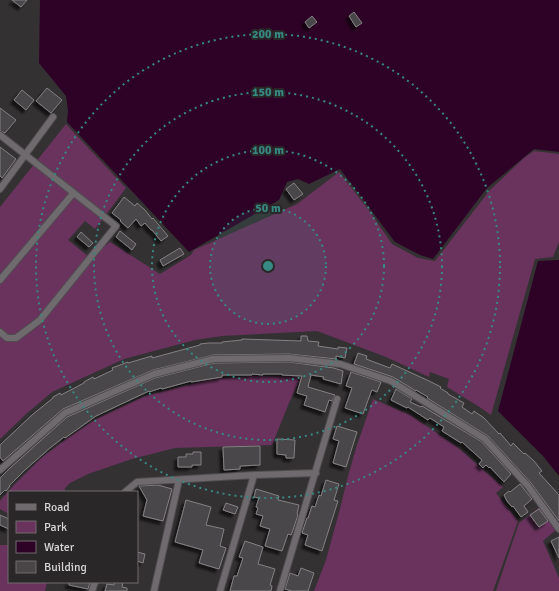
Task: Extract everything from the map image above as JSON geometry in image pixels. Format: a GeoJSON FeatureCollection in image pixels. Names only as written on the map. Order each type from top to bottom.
{"type":"FeatureCollection","features":[{"type":"Feature","properties":{"kind":"street"},"geometry":{"type":"LineString","coordinates":[[0,189],[53,117]]}},
{"type":"Feature","properties":{"kind":"street"},"geometry":{"type":"LineString","coordinates":[[0,135],[116,226],[40,320],[16,338],[7,338],[0,332]]}},
{"type":"Feature","properties":{"kind":"street"},"geometry":{"type":"LineString","coordinates":[[0,280],[71,196]]}},
{"type":"Feature","properties":{"kind":"street"},"geometry":{"type":"LineString","coordinates":[[0,470],[65,413],[154,374],[213,359],[289,358],[340,364],[391,381],[485,439],[528,486],[559,529]]}},
{"type":"Feature","properties":{"kind":"street"},"geometry":{"type":"LineString","coordinates":[[280,591],[338,399]]}},
{"type":"Feature","properties":{"kind":"street"},"geometry":{"type":"LineString","coordinates":[[126,491],[137,482],[316,473]]}},
{"type":"Feature","properties":{"kind":"street"},"geometry":{"type":"LineString","coordinates":[[220,591],[254,475]]}},
{"type":"Feature","properties":{"kind":"street"},"geometry":{"type":"LineString","coordinates":[[154,591],[179,480]]}},
{"type":"Feature","properties":{"kind":"green space"},"geometry":{"type":"Polygon","coordinates":[[[66,124],[126,188],[95,229],[85,221],[68,240],[89,257],[110,242],[160,274],[191,255],[194,250],[297,204],[339,172],[368,209],[392,244],[418,258],[435,261],[490,190],[524,158],[534,151],[559,154],[559,242],[553,257],[535,259],[491,415],[447,387],[449,379],[430,372],[429,377],[386,357],[317,331],[222,336],[195,340],[124,359],[52,392],[0,439],[0,207],[66,124]]]}},
{"type":"Feature","properties":{"kind":"green space"},"geometry":{"type":"Polygon","coordinates":[[[253,376],[301,377],[272,445],[175,448],[132,459],[88,474],[70,483],[64,491],[9,491],[41,458],[96,419],[145,396],[208,380],[253,376]]]}},
{"type":"Feature","properties":{"kind":"green space"},"geometry":{"type":"Polygon","coordinates":[[[373,399],[410,415],[456,446],[503,487],[496,493],[518,521],[493,591],[314,591],[326,560],[357,445],[373,399]]]}},
{"type":"Feature","properties":{"kind":"green space"},"geometry":{"type":"Polygon","coordinates":[[[8,492],[8,513],[0,509],[0,501],[8,492]]]}},
{"type":"Feature","properties":{"kind":"green space"},"geometry":{"type":"Polygon","coordinates":[[[540,507],[556,530],[543,541],[559,578],[559,591],[496,591],[519,523],[540,507]]]}},
{"type":"Feature","properties":{"kind":"green space"},"geometry":{"type":"Polygon","coordinates":[[[0,545],[8,545],[8,583],[47,583],[45,591],[0,591],[0,545]]]}},
{"type":"Feature","properties":{"kind":"water"},"geometry":{"type":"Polygon","coordinates":[[[40,0],[559,0],[559,152],[534,149],[487,188],[433,259],[420,255],[395,242],[340,169],[309,184],[298,179],[287,182],[279,200],[189,252],[67,122],[68,110],[66,96],[39,63],[40,0]]]}},
{"type":"Feature","properties":{"kind":"water"},"geometry":{"type":"Polygon","coordinates":[[[559,260],[559,476],[543,456],[498,411],[538,261],[559,260]]]}},
{"type":"Feature","properties":{"kind":"building"},"geometry":{"type":"Polygon","coordinates":[[[12,0],[27,0],[21,7],[12,0]]]}},
{"type":"Feature","properties":{"kind":"building"},"geometry":{"type":"Polygon","coordinates":[[[354,12],[362,23],[356,27],[349,16],[354,12]]]}},
{"type":"Feature","properties":{"kind":"building"},"geometry":{"type":"Polygon","coordinates":[[[312,16],[317,22],[309,28],[305,22],[312,16]]]}},
{"type":"Feature","properties":{"kind":"building"},"geometry":{"type":"Polygon","coordinates":[[[47,88],[62,100],[51,113],[36,101],[47,88]]]}},
{"type":"Feature","properties":{"kind":"building"},"geometry":{"type":"Polygon","coordinates":[[[22,90],[34,100],[26,110],[14,100],[22,90]]]}},
{"type":"Feature","properties":{"kind":"building"},"geometry":{"type":"Polygon","coordinates":[[[0,108],[16,120],[5,133],[0,131],[0,108]]]}},
{"type":"Feature","properties":{"kind":"building"},"geometry":{"type":"Polygon","coordinates":[[[0,147],[16,159],[2,178],[0,176],[0,147]]]}},
{"type":"Feature","properties":{"kind":"building"},"geometry":{"type":"Polygon","coordinates":[[[294,183],[303,194],[294,200],[286,189],[294,183]]]}},
{"type":"Feature","properties":{"kind":"building"},"geometry":{"type":"Polygon","coordinates":[[[124,197],[135,206],[137,203],[145,210],[168,236],[161,241],[145,223],[141,226],[136,219],[128,228],[120,221],[121,220],[112,213],[124,197]]]}},
{"type":"Feature","properties":{"kind":"building"},"geometry":{"type":"Polygon","coordinates":[[[120,231],[136,244],[132,250],[116,237],[120,231]]]}},
{"type":"Feature","properties":{"kind":"building"},"geometry":{"type":"Polygon","coordinates":[[[81,232],[93,243],[89,247],[77,237],[81,232]]]}},
{"type":"Feature","properties":{"kind":"building"},"geometry":{"type":"Polygon","coordinates":[[[180,248],[184,254],[163,266],[160,260],[180,248]]]}},
{"type":"Feature","properties":{"kind":"building"},"geometry":{"type":"Polygon","coordinates":[[[301,336],[307,336],[308,341],[319,342],[318,346],[338,349],[338,347],[347,348],[345,358],[336,356],[336,359],[289,354],[213,355],[153,370],[63,409],[3,461],[0,457],[0,445],[53,397],[60,393],[61,395],[93,377],[94,379],[113,370],[112,368],[128,362],[152,356],[152,358],[200,344],[222,343],[242,339],[301,341],[301,336]]]}},
{"type":"Feature","properties":{"kind":"building"},"geometry":{"type":"Polygon","coordinates":[[[358,353],[367,356],[366,359],[390,368],[392,364],[441,387],[440,388],[448,394],[464,403],[462,407],[472,414],[474,411],[484,418],[511,446],[513,443],[534,461],[542,471],[539,473],[559,495],[559,521],[531,483],[488,436],[427,398],[428,397],[393,377],[354,364],[358,353]]]}},
{"type":"Feature","properties":{"kind":"building"},"geometry":{"type":"Polygon","coordinates":[[[289,362],[334,368],[343,371],[341,384],[323,379],[324,377],[311,375],[308,387],[335,395],[332,401],[329,400],[325,412],[304,405],[307,396],[297,393],[302,376],[282,374],[222,375],[222,377],[191,381],[149,391],[96,416],[65,438],[64,437],[26,469],[6,491],[5,490],[0,495],[0,478],[67,417],[155,378],[214,363],[289,362]]]}},
{"type":"Feature","properties":{"kind":"building"},"geometry":{"type":"Polygon","coordinates":[[[351,372],[381,382],[377,392],[372,390],[363,414],[345,408],[352,388],[346,386],[351,372]]]}},
{"type":"Feature","properties":{"kind":"building"},"geometry":{"type":"Polygon","coordinates":[[[396,389],[412,399],[410,402],[421,407],[422,406],[482,442],[511,474],[504,482],[490,467],[489,468],[486,465],[483,468],[479,464],[482,460],[462,442],[461,443],[442,431],[444,427],[430,418],[428,420],[408,407],[407,408],[391,400],[396,389]]]}},
{"type":"Feature","properties":{"kind":"building"},"geometry":{"type":"Polygon","coordinates":[[[337,426],[357,432],[346,467],[333,463],[339,441],[333,439],[337,426]]]}},
{"type":"Feature","properties":{"kind":"building"},"geometry":{"type":"Polygon","coordinates":[[[277,439],[295,440],[294,458],[286,458],[286,455],[277,454],[277,439]]]}},
{"type":"Feature","properties":{"kind":"building"},"geometry":{"type":"Polygon","coordinates":[[[260,446],[260,465],[240,466],[240,469],[224,470],[223,447],[260,446]]]}},
{"type":"Feature","properties":{"kind":"building"},"geometry":{"type":"Polygon","coordinates":[[[193,452],[201,452],[201,465],[192,465],[192,467],[178,467],[178,457],[186,457],[186,454],[193,454],[193,452]]]}},
{"type":"Feature","properties":{"kind":"building"},"geometry":{"type":"Polygon","coordinates":[[[326,480],[339,484],[334,500],[338,501],[322,551],[305,545],[308,535],[302,533],[312,506],[315,507],[319,495],[321,496],[326,480]]]}},
{"type":"Feature","properties":{"kind":"building"},"geometry":{"type":"Polygon","coordinates":[[[520,484],[532,499],[524,506],[528,512],[521,517],[513,506],[512,507],[507,501],[504,495],[520,484]]]}},
{"type":"Feature","properties":{"kind":"building"},"geometry":{"type":"Polygon","coordinates":[[[158,485],[172,489],[163,521],[143,516],[147,500],[139,486],[158,485]]]}},
{"type":"Feature","properties":{"kind":"building"},"geometry":{"type":"Polygon","coordinates":[[[256,489],[279,496],[278,500],[299,505],[298,515],[293,530],[291,535],[288,534],[282,551],[265,546],[270,529],[260,526],[263,516],[256,514],[258,508],[256,507],[259,498],[254,497],[256,489]]]}},
{"type":"Feature","properties":{"kind":"building"},"geometry":{"type":"Polygon","coordinates":[[[186,500],[211,507],[206,525],[224,529],[220,546],[226,548],[219,569],[199,563],[203,550],[175,542],[186,500]]]}},
{"type":"Feature","properties":{"kind":"building"},"geometry":{"type":"Polygon","coordinates":[[[226,503],[238,507],[235,514],[223,510],[226,503]]]}},
{"type":"Feature","properties":{"kind":"building"},"geometry":{"type":"Polygon","coordinates":[[[539,509],[548,521],[539,527],[530,515],[539,509]]]}},
{"type":"Feature","properties":{"kind":"building"},"geometry":{"type":"Polygon","coordinates":[[[0,515],[8,519],[8,529],[0,525],[0,515]]]}},
{"type":"Feature","properties":{"kind":"building"},"geometry":{"type":"Polygon","coordinates":[[[559,537],[559,558],[551,541],[559,537]]]}},
{"type":"Feature","properties":{"kind":"building"},"geometry":{"type":"Polygon","coordinates":[[[245,541],[263,547],[258,564],[275,569],[270,585],[272,586],[271,591],[230,591],[234,576],[237,576],[243,558],[239,557],[245,541]]]}},
{"type":"Feature","properties":{"kind":"building"},"geometry":{"type":"Polygon","coordinates":[[[138,552],[145,554],[143,563],[138,561],[138,552]]]}},
{"type":"Feature","properties":{"kind":"building"},"geometry":{"type":"Polygon","coordinates":[[[301,568],[314,573],[308,591],[292,591],[285,589],[290,573],[298,576],[301,568]]]}},
{"type":"Feature","properties":{"kind":"building"},"geometry":{"type":"Polygon","coordinates":[[[69,583],[90,583],[88,589],[69,585],[69,583]]]}},
{"type":"Feature","properties":{"kind":"building"},"geometry":{"type":"Polygon","coordinates":[[[114,583],[123,583],[122,587],[127,588],[127,591],[105,591],[107,584],[114,585],[114,583]]]}}]}
